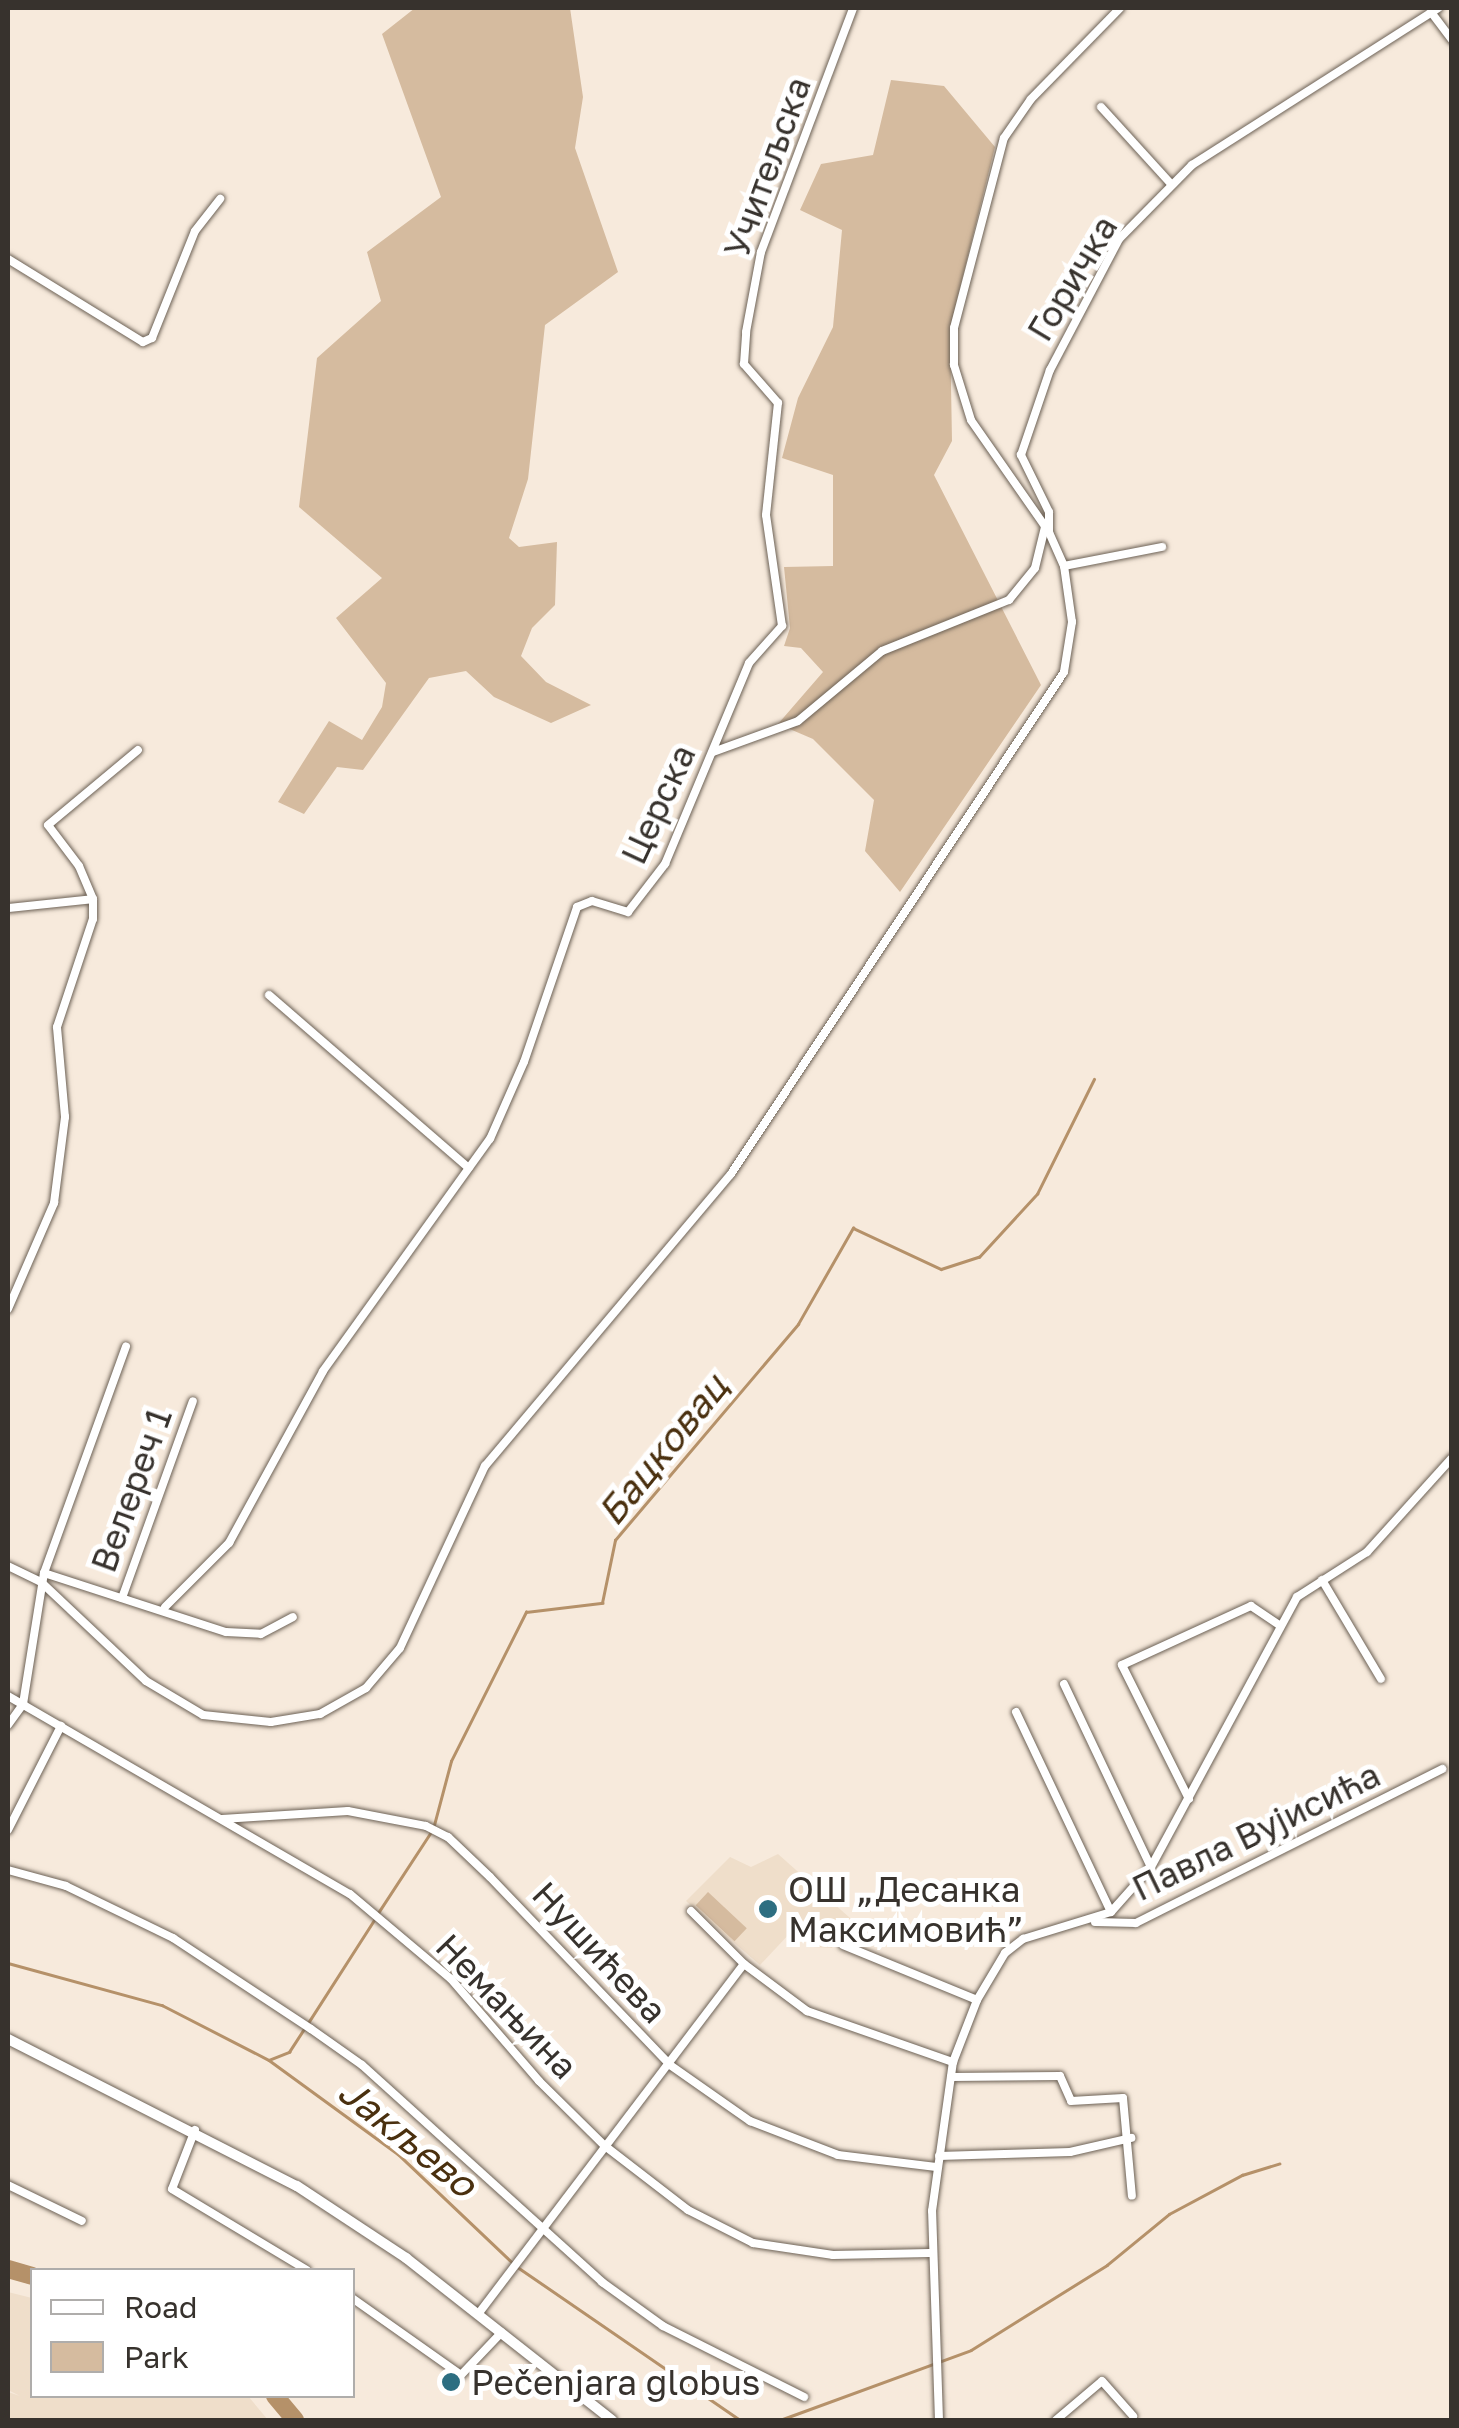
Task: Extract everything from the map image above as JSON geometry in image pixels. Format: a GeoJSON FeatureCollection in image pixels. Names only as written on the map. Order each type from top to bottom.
{"type":"FeatureCollection","features":[{"type":"Feature","properties":{"kind":"street","name":"Учитељска"},"geometry":{"type":"LineString","coordinates":[[766,514],[778,403],[744,364],[746,332],[760,252],[853,8]]}},
{"type":"Feature","properties":{"kind":"street"},"geometry":{"type":"LineString","coordinates":[[42,1578],[146,1681],[203,1715],[296,1720],[366,1688],[415,1622],[485,1466],[731,1174],[1064,672],[1072,622],[1064,566],[1047,530],[966,407],[954,365],[959,294],[1004,138],[1032,99],[1120,8]]}},
{"type":"Feature","properties":{"kind":"street","name":"Горичка"},"geometry":{"type":"LineString","coordinates":[[1047,530],[1049,512],[1021,455],[1050,370],[1119,239],[1172,185],[1324,76],[1434,10],[1452,40]]}},
{"type":"Feature","properties":{"kind":"street"},"geometry":{"type":"LineString","coordinates":[[1101,107],[1172,185]]}},
{"type":"Feature","properties":{"kind":"street"},"geometry":{"type":"LineString","coordinates":[[8,259],[143,342],[152,338],[195,231],[220,199]]}},
{"type":"Feature","properties":{"kind":"street","name":"Церска"},"geometry":{"type":"LineString","coordinates":[[166,1608],[228,1543],[324,1371],[470,1168],[512,1094],[577,907],[592,902],[628,912],[637,906],[665,864],[749,663],[782,626],[766,514]]}},
{"type":"Feature","properties":{"kind":"street"},"geometry":{"type":"LineString","coordinates":[[713,752],[798,722],[882,651],[1009,600],[1035,568],[1047,530]]}},
{"type":"Feature","properties":{"kind":"street"},"geometry":{"type":"LineString","coordinates":[[1064,566],[1162,546]]}},
{"type":"Feature","properties":{"kind":"street"},"geometry":{"type":"LineString","coordinates":[[8,1309],[54,1203],[65,1117],[57,1027],[94,900],[79,866],[48,825],[138,750]]}},
{"type":"Feature","properties":{"kind":"street"},"geometry":{"type":"LineString","coordinates":[[8,908],[94,900]]}},
{"type":"Feature","properties":{"kind":"street"},"geometry":{"type":"LineString","coordinates":[[269,994],[470,1168]]}},
{"type":"Feature","properties":{"kind":"street"},"geometry":{"type":"LineString","coordinates":[[8,1725],[23,1704],[42,1578],[126,1346]]}},
{"type":"Feature","properties":{"kind":"street","name":"Велереч 1"},"geometry":{"type":"LineString","coordinates":[[122,1598],[192,1401]]}},
{"type":"Feature","properties":{"kind":"street"},"geometry":{"type":"LineString","coordinates":[[939,2420],[930,2254],[936,2168],[953,2062],[977,2000],[1005,1953],[1024,1939],[1091,1922],[1110,1912],[1151,1866],[1296,1597],[1367,1552],[1452,1458]]}},
{"type":"Feature","properties":{"kind":"street"},"geometry":{"type":"LineString","coordinates":[[8,1566],[243,1633],[261,1634],[293,1617]]}},
{"type":"Feature","properties":{"kind":"street"},"geometry":{"type":"LineString","coordinates":[[1322,1580],[1381,1679]]}},
{"type":"Feature","properties":{"kind":"street"},"geometry":{"type":"LineString","coordinates":[[1190,1799],[1122,1666],[1252,1606],[1279,1625]]}},
{"type":"Feature","properties":{"kind":"street"},"geometry":{"type":"LineString","coordinates":[[1064,1684],[1151,1866]]}},
{"type":"Feature","properties":{"kind":"street","name":"Немањина"},"geometry":{"type":"LineString","coordinates":[[8,1696],[372,1912],[451,1979],[538,2082],[605,2146],[688,2210],[752,2242],[833,2255],[930,2254]]}},
{"type":"Feature","properties":{"kind":"street"},"geometry":{"type":"LineString","coordinates":[[1016,1712],[1110,1912]]}},
{"type":"Feature","properties":{"kind":"street"},"geometry":{"type":"LineString","coordinates":[[8,1830],[61,1726]]}},
{"type":"Feature","properties":{"kind":"street","name":"Павла Вујисића"},"geometry":{"type":"LineString","coordinates":[[1091,1922],[1136,1923],[1442,1769]]}},
{"type":"Feature","properties":{"kind":"street","name":"Нушићева"},"geometry":{"type":"LineString","coordinates":[[221,1820],[348,1812],[426,1826],[438,1832],[670,2065],[750,2121],[838,2154],[936,2168]]}},
{"type":"Feature","properties":{"kind":"street"},"geometry":{"type":"LineString","coordinates":[[8,1870],[66,1886],[173,1938],[312,2029],[362,2064],[540,2230],[663,2326],[804,2396]]}},
{"type":"Feature","properties":{"kind":"street"},"geometry":{"type":"LineString","coordinates":[[691,1910],[744,1964],[807,2010],[953,2062]]}},
{"type":"Feature","properties":{"kind":"street"},"geometry":{"type":"LineString","coordinates":[[843,1945],[977,2000]]}},
{"type":"Feature","properties":{"kind":"street"},"geometry":{"type":"LineString","coordinates":[[479,2314],[744,1964]]}},
{"type":"Feature","properties":{"kind":"street"},"geometry":{"type":"LineString","coordinates":[[8,2039],[195,2130],[331,2208],[479,2314],[612,2420]]}},
{"type":"Feature","properties":{"kind":"street"},"geometry":{"type":"LineString","coordinates":[[950,2077],[1060,2076],[1071,2101],[1122,2098],[1131,2138],[1132,2196]]}},
{"type":"Feature","properties":{"kind":"street"},"geometry":{"type":"LineString","coordinates":[[195,2130],[172,2190],[304,2268]]}},
{"type":"Feature","properties":{"kind":"street"},"geometry":{"type":"LineString","coordinates":[[939,2156],[1070,2152],[1131,2138]]}},
{"type":"Feature","properties":{"kind":"street"},"geometry":{"type":"LineString","coordinates":[[8,2185],[82,2220]]}},
{"type":"Feature","properties":{"kind":"street"},"geometry":{"type":"LineString","coordinates":[[355,2300],[462,2375],[502,2332]]}},
{"type":"Feature","properties":{"kind":"street"},"geometry":{"type":"LineString","coordinates":[[1056,2420],[1102,2380],[1133,2416]]}},
{"type":"Feature","properties":{"kind":"shaded area","name":"ОШ „Десанка Максимовић”"},"geometry":{"type":"Polygon","coordinates":[[[778,1854],[850,1918],[832,1948],[813,1947],[792,1931],[760,1965],[686,1901],[730,1857],[751,1867],[778,1854]]]}},
{"type":"Feature","properties":{"kind":"shaded area"},"geometry":{"type":"Polygon","coordinates":[[[8,2292],[30,2298],[30,2398],[250,2398],[268,2420],[8,2420],[8,2392],[20,2396],[8,2390],[8,2292]]]}},
{"type":"Feature","properties":{"kind":"green space"},"geometry":{"type":"Polygon","coordinates":[[[415,8],[570,8],[583,97],[575,148],[618,272],[545,325],[528,479],[509,538],[519,547],[557,542],[555,605],[532,628],[521,656],[546,682],[591,705],[551,723],[494,697],[466,671],[429,678],[363,770],[337,767],[304,814],[278,802],[329,721],[362,740],[382,707],[386,683],[336,618],[382,578],[299,507],[317,358],[381,301],[367,252],[441,197],[382,34],[415,8]]]}},
{"type":"Feature","properties":{"kind":"green space"},"geometry":{"type":"Polygon","coordinates":[[[891,80],[944,86],[995,147],[950,328],[952,441],[934,475],[1041,685],[900,892],[865,851],[874,800],[813,739],[778,724],[823,672],[801,648],[784,646],[790,628],[784,567],[833,566],[833,475],[782,458],[798,398],[833,327],[842,230],[800,210],[821,164],[873,155],[891,80]]]}},
{"type":"Feature","properties":{"kind":"green space"},"geometry":{"type":"Polygon","coordinates":[[[708,1892],[747,1928],[734,1941],[696,1905],[708,1892]]]}},
{"type":"Feature","properties":{"kind":"waterway","name":"Бацковац"},"geometry":{"type":"LineString","coordinates":[[434,1825],[451,1761],[526,1612],[602,1603],[615,1540],[798,1324],[853,1228],[941,1269],[979,1257],[1037,1194],[1094,1079]]}},
{"type":"Feature","properties":{"kind":"waterway","name":"Бацковац"},"geometry":{"type":"LineString","coordinates":[[378,1913],[431,1832]]}},
{"type":"Feature","properties":{"kind":"waterway","name":"Бацковац"},"geometry":{"type":"LineString","coordinates":[[308,2023],[374,1920]]}},
{"type":"Feature","properties":{"kind":"waterway","name":"Јакљево"},"geometry":{"type":"LineString","coordinates":[[8,1963],[162,2005],[269,2060],[398,2154],[513,2263]]}},
{"type":"Feature","properties":{"kind":"waterway","name":"Бацковац"},"geometry":{"type":"LineString","coordinates":[[269,2060],[289,2052],[304,2029]]}},
{"type":"Feature","properties":{"kind":"waterway","name":"Јакљево"},"geometry":{"type":"LineString","coordinates":[[780,2420],[971,2350],[1107,2265],[1169,2214],[1242,2175],[1279,2164]]}},
{"type":"Feature","properties":{"kind":"waterway","name":"Јакљево"},"geometry":{"type":"LineString","coordinates":[[519,2268],[740,2420]]}},
{"type":"Feature","properties":{"kind":"waterway"},"geometry":{"type":"LineString","coordinates":[[8,2269],[30,2275]]}},
{"type":"Feature","properties":{"kind":"waterway"},"geometry":{"type":"LineString","coordinates":[[277,2398],[295,2420]]}},
{"type":"Feature","properties":{"kind":"place","name":"ОШ „Десанка Максимовић”"},"geometry":{"type":"Point","coordinates":[768,1909]}},
{"type":"Feature","properties":{"kind":"place","name":"Pečenjara globus"},"geometry":{"type":"Point","coordinates":[451,2382]}}]}
